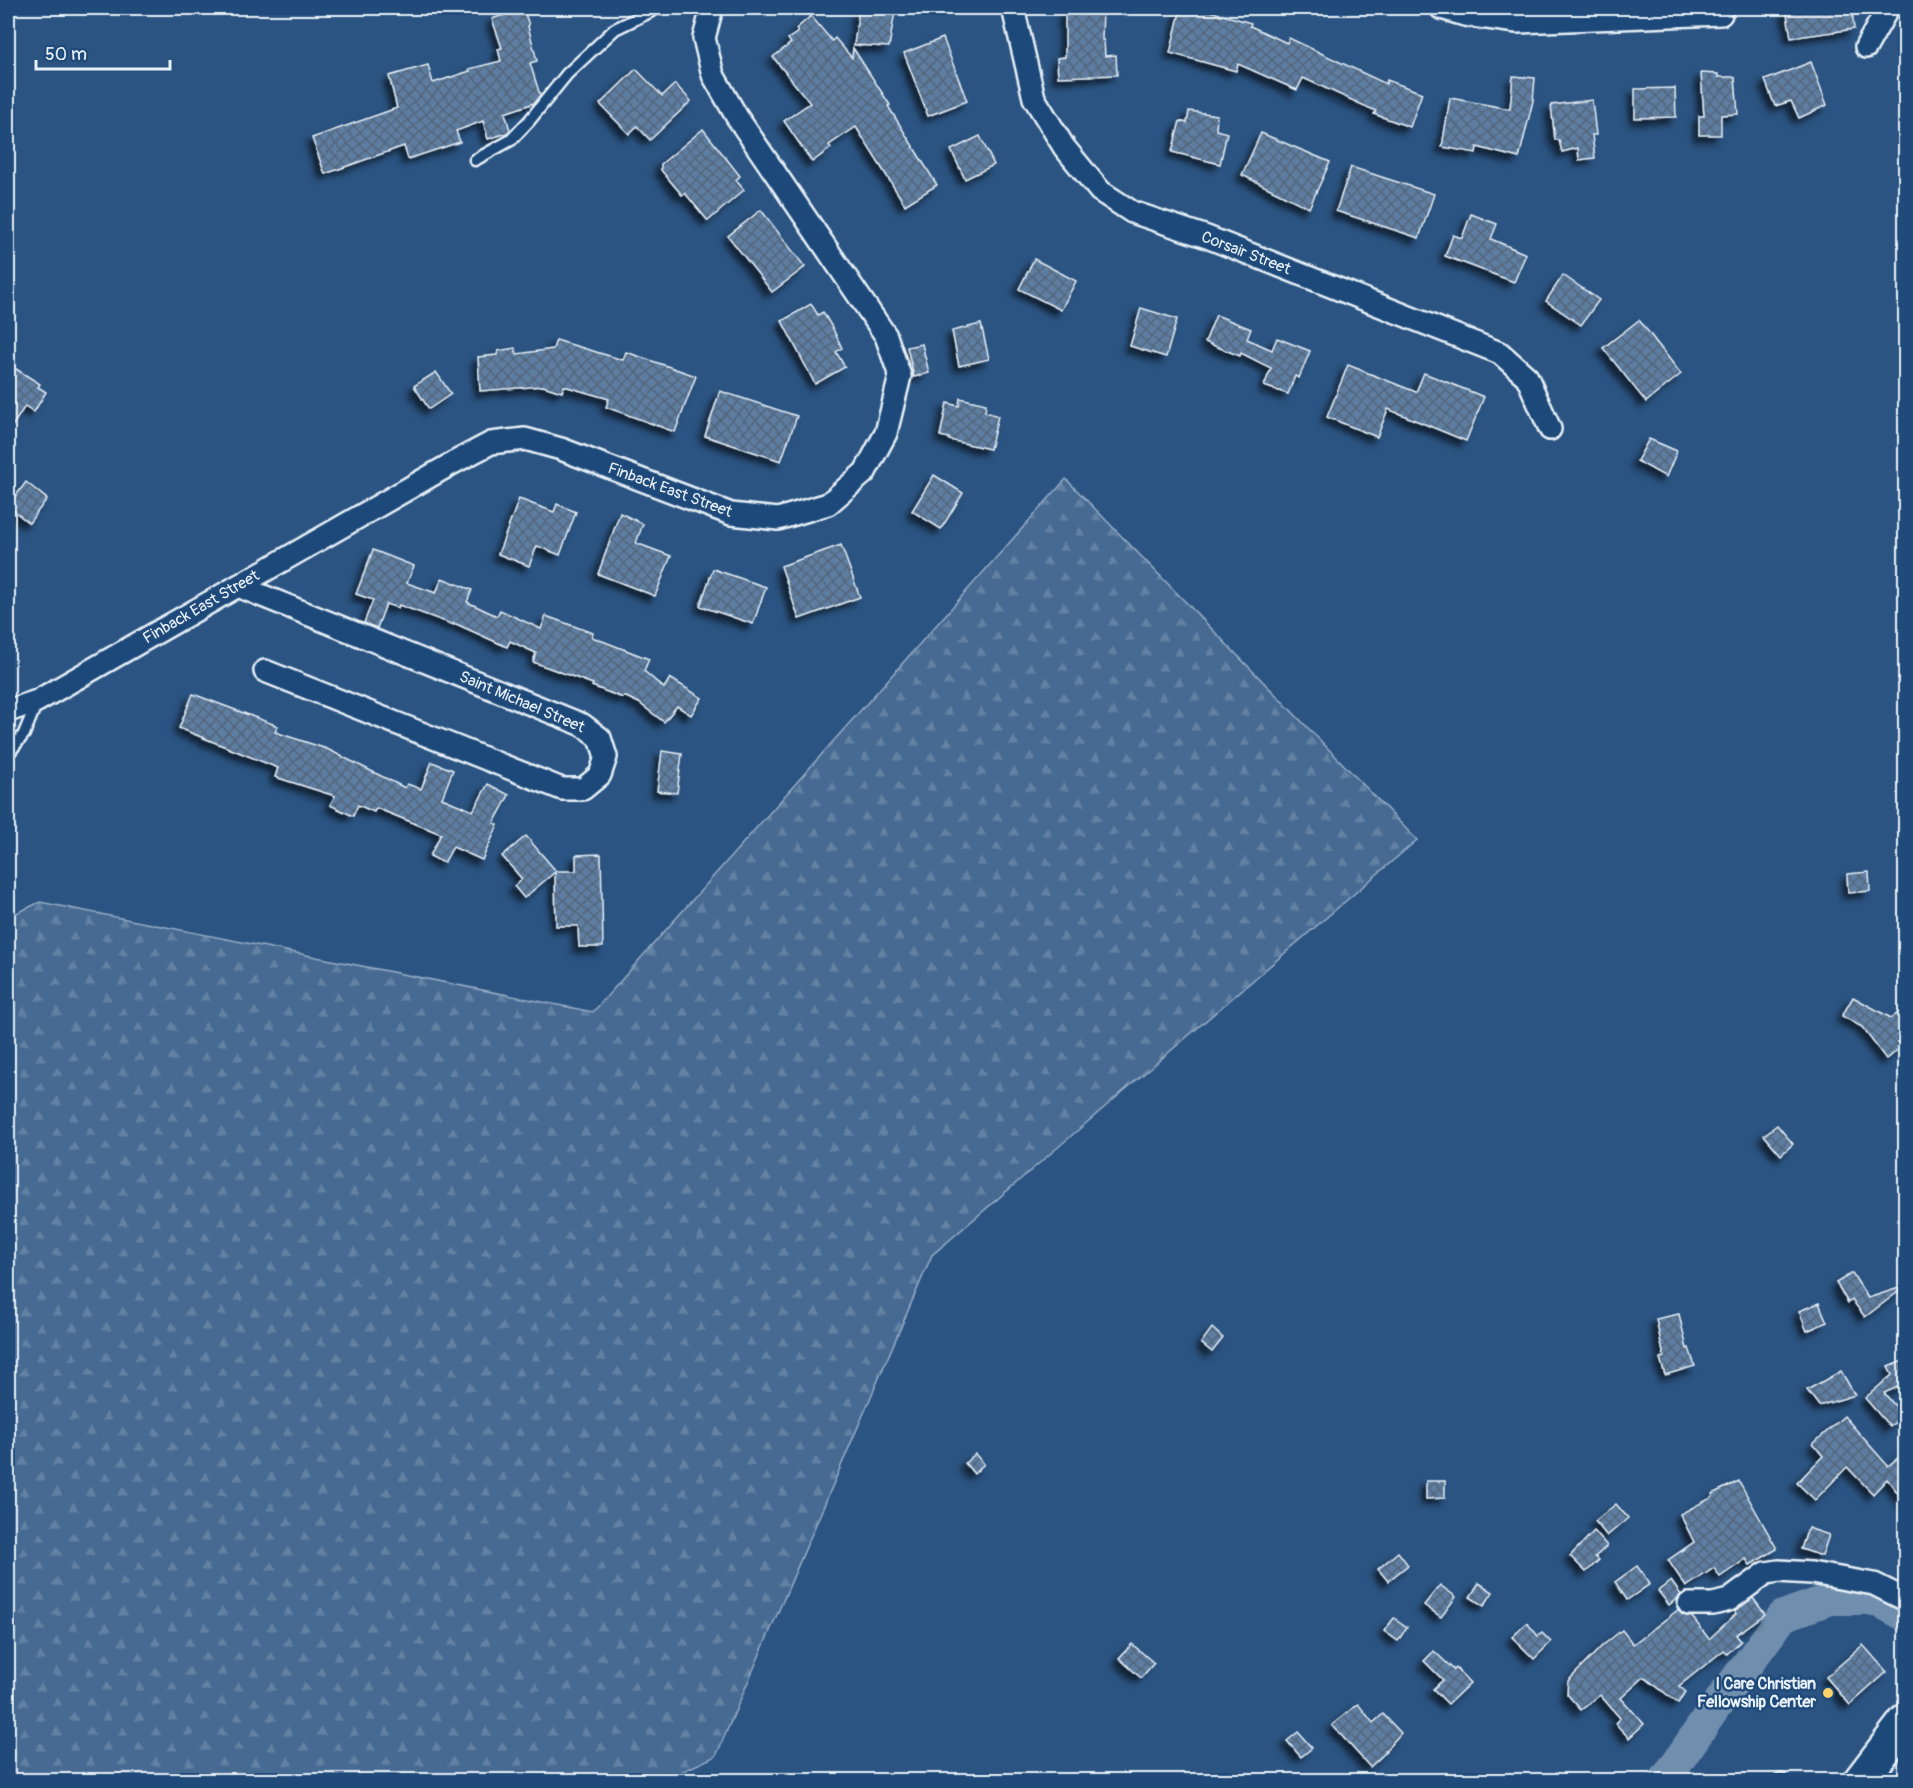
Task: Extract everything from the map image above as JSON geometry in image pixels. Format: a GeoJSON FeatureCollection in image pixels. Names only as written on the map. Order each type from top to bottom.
{"type":"FeatureCollection","features":[{"type":"Feature","properties":{"kind":"highway"},"geometry":{"type":"LineString","coordinates":[[1861,1780],[1905,1721]]}},
{"type":"Feature","properties":{"kind":"street","name":"Finback East Street"},"geometry":{"type":"LineString","coordinates":[[8,711],[38,701],[491,443],[525,439],[561,449],[731,514],[778,519],[828,504],[865,472],[886,433],[900,376],[886,336],[737,117],[712,75],[704,38],[712,8]]}},
{"type":"Feature","properties":{"kind":"street","name":"Corsair Street"},"geometry":{"type":"LineString","coordinates":[[1013,8],[1034,98],[1064,147],[1100,191],[1132,212],[1207,237],[1500,353],[1527,377],[1550,429]]}},
{"type":"Feature","properties":{"kind":"street"},"geometry":{"type":"LineString","coordinates":[[1441,8],[1465,15],[1517,22],[1721,14]]}},
{"type":"Feature","properties":{"kind":"street"},"geometry":{"type":"LineString","coordinates":[[1866,47],[1888,8]]}},
{"type":"Feature","properties":{"kind":"street","name":"Saint Michael Street"},"geometry":{"type":"LineString","coordinates":[[238,586],[583,725],[600,738],[606,757],[600,775],[583,789],[562,789],[265,671]]}},
{"type":"Feature","properties":{"kind":"street"},"geometry":{"type":"LineString","coordinates":[[1689,1604],[1713,1604],[1729,1600],[1766,1573],[1779,1571],[1811,1573],[1874,1584],[1905,1600]]}},
{"type":"Feature","properties":{"kind":"lane"},"geometry":{"type":"LineString","coordinates":[[475,160],[511,140],[567,74],[615,29],[658,8]]}},
{"type":"Feature","properties":{"kind":"lane"},"geometry":{"type":"LineString","coordinates":[[8,754],[24,734],[38,701]]}},
{"type":"Feature","properties":{"kind":"green space"},"geometry":{"type":"Polygon","coordinates":[[[1066,479],[1417,840],[932,1255],[716,1756],[664,1780],[8,1780],[8,917],[40,902],[593,1012],[1066,479]]]}},
{"type":"Feature","properties":{"kind":"building"},"geometry":{"type":"Polygon","coordinates":[[[523,8],[537,61],[530,63],[540,95],[534,103],[505,113],[510,130],[507,133],[488,139],[483,121],[456,131],[460,142],[408,159],[404,146],[325,174],[312,138],[397,108],[389,76],[428,65],[433,83],[470,71],[469,69],[501,61],[498,49],[502,48],[492,19],[523,8]]]}},
{"type":"Feature","properties":{"kind":"building"},"geometry":{"type":"Polygon","coordinates":[[[859,8],[895,11],[889,47],[854,45],[859,8]]]}},
{"type":"Feature","properties":{"kind":"building"},"geometry":{"type":"Polygon","coordinates":[[[1065,8],[1103,8],[1102,40],[1104,40],[1105,56],[1116,55],[1117,75],[1058,77],[1057,58],[1065,57],[1065,8]]]}},
{"type":"Feature","properties":{"kind":"building"},"geometry":{"type":"Polygon","coordinates":[[[1181,8],[1199,8],[1251,23],[1250,26],[1287,43],[1289,38],[1386,84],[1387,80],[1422,93],[1410,127],[1374,114],[1376,111],[1303,78],[1297,90],[1238,64],[1236,71],[1170,53],[1181,8]]]}},
{"type":"Feature","properties":{"kind":"building"},"geometry":{"type":"Polygon","coordinates":[[[1786,8],[1852,8],[1854,29],[1791,38],[1786,8]]]}},
{"type":"Feature","properties":{"kind":"building"},"geometry":{"type":"Polygon","coordinates":[[[811,16],[832,41],[835,38],[852,58],[853,48],[937,185],[905,205],[856,127],[829,145],[831,148],[812,162],[784,121],[810,103],[773,57],[791,43],[788,39],[798,32],[796,29],[811,16]]]}},
{"type":"Feature","properties":{"kind":"building"},"geometry":{"type":"Polygon","coordinates":[[[943,38],[967,101],[928,116],[904,53],[943,38]]]}},
{"type":"Feature","properties":{"kind":"building"},"geometry":{"type":"Polygon","coordinates":[[[1811,62],[1827,105],[1799,118],[1791,101],[1775,106],[1765,80],[1811,62]]]}},
{"type":"Feature","properties":{"kind":"building"},"geometry":{"type":"Polygon","coordinates":[[[636,69],[662,96],[675,84],[691,101],[650,140],[637,126],[629,134],[600,104],[636,69]]]}},
{"type":"Feature","properties":{"kind":"building"},"geometry":{"type":"Polygon","coordinates":[[[1701,73],[1718,74],[1718,77],[1735,77],[1738,114],[1721,115],[1721,135],[1699,135],[1699,116],[1704,116],[1701,73]]]}},
{"type":"Feature","properties":{"kind":"building"},"geometry":{"type":"Polygon","coordinates":[[[1513,76],[1535,78],[1533,101],[1519,158],[1477,147],[1476,153],[1442,147],[1450,98],[1510,109],[1513,76]]]}},
{"type":"Feature","properties":{"kind":"building"},"geometry":{"type":"Polygon","coordinates":[[[1675,88],[1676,117],[1635,118],[1635,89],[1675,88]]]}},
{"type":"Feature","properties":{"kind":"building"},"geometry":{"type":"Polygon","coordinates":[[[1592,100],[1596,135],[1592,135],[1595,158],[1579,160],[1578,148],[1562,152],[1559,140],[1555,140],[1551,105],[1592,100]]]}},
{"type":"Feature","properties":{"kind":"building"},"geometry":{"type":"Polygon","coordinates":[[[1189,111],[1217,115],[1216,130],[1227,133],[1220,164],[1172,152],[1180,121],[1187,123],[1189,111]]]}},
{"type":"Feature","properties":{"kind":"building"},"geometry":{"type":"Polygon","coordinates":[[[703,129],[740,176],[736,180],[744,190],[708,221],[685,193],[682,195],[661,170],[661,164],[703,129]]]}},
{"type":"Feature","properties":{"kind":"building"},"geometry":{"type":"Polygon","coordinates":[[[1261,133],[1330,162],[1309,208],[1242,175],[1261,133]]]}},
{"type":"Feature","properties":{"kind":"building"},"geometry":{"type":"Polygon","coordinates":[[[980,136],[994,165],[965,179],[951,150],[980,136]]]}},
{"type":"Feature","properties":{"kind":"building"},"geometry":{"type":"Polygon","coordinates":[[[1351,167],[1434,194],[1419,238],[1336,211],[1351,167]]]}},
{"type":"Feature","properties":{"kind":"building"},"geometry":{"type":"Polygon","coordinates":[[[761,210],[805,267],[772,292],[728,236],[761,210]]]}},
{"type":"Feature","properties":{"kind":"building"},"geometry":{"type":"Polygon","coordinates":[[[1471,214],[1497,224],[1491,239],[1526,254],[1514,282],[1445,256],[1453,235],[1462,238],[1471,214]]]}},
{"type":"Feature","properties":{"kind":"building"},"geometry":{"type":"Polygon","coordinates":[[[1034,259],[1076,281],[1061,310],[1019,289],[1034,259]]]}},
{"type":"Feature","properties":{"kind":"building"},"geometry":{"type":"Polygon","coordinates":[[[1563,275],[1599,300],[1581,325],[1546,301],[1563,275]]]}},
{"type":"Feature","properties":{"kind":"building"},"geometry":{"type":"Polygon","coordinates":[[[811,304],[818,315],[823,312],[833,329],[842,348],[836,352],[845,367],[815,384],[782,321],[811,304]]]}},
{"type":"Feature","properties":{"kind":"building"},"geometry":{"type":"Polygon","coordinates":[[[1141,308],[1177,319],[1166,357],[1130,346],[1141,308]]]}},
{"type":"Feature","properties":{"kind":"building"},"geometry":{"type":"Polygon","coordinates":[[[1216,315],[1251,329],[1247,339],[1272,350],[1277,338],[1310,351],[1299,378],[1295,376],[1288,394],[1264,386],[1271,368],[1241,353],[1240,356],[1205,342],[1216,315]]]}},
{"type":"Feature","properties":{"kind":"building"},"geometry":{"type":"Polygon","coordinates":[[[1639,320],[1681,374],[1646,402],[1603,348],[1639,320]]]}},
{"type":"Feature","properties":{"kind":"building"},"geometry":{"type":"Polygon","coordinates":[[[981,324],[989,359],[959,366],[952,331],[981,324]]]}},
{"type":"Feature","properties":{"kind":"building"},"geometry":{"type":"Polygon","coordinates":[[[556,340],[623,360],[626,352],[696,376],[675,432],[606,407],[609,399],[564,386],[562,392],[543,386],[480,391],[478,357],[497,355],[498,351],[515,348],[517,354],[553,349],[556,340]]]}},
{"type":"Feature","properties":{"kind":"building"},"geometry":{"type":"Polygon","coordinates":[[[922,344],[929,373],[914,377],[907,347],[922,344]]]}},
{"type":"Feature","properties":{"kind":"building"},"geometry":{"type":"Polygon","coordinates":[[[8,364],[40,384],[38,387],[46,392],[34,412],[25,406],[8,433],[8,364]]]}},
{"type":"Feature","properties":{"kind":"building"},"geometry":{"type":"Polygon","coordinates":[[[1348,365],[1416,392],[1424,373],[1484,397],[1466,441],[1388,409],[1377,437],[1327,417],[1348,365]]]}},
{"type":"Feature","properties":{"kind":"building"},"geometry":{"type":"Polygon","coordinates":[[[436,372],[451,394],[429,409],[414,386],[436,372]]]}},
{"type":"Feature","properties":{"kind":"building"},"geometry":{"type":"Polygon","coordinates":[[[720,391],[797,416],[781,461],[705,436],[720,391]]]}},
{"type":"Feature","properties":{"kind":"building"},"geometry":{"type":"Polygon","coordinates":[[[960,398],[986,404],[985,412],[998,416],[990,449],[940,436],[947,403],[959,406],[960,398]]]}},
{"type":"Feature","properties":{"kind":"building"},"geometry":{"type":"Polygon","coordinates":[[[1649,439],[1677,451],[1666,477],[1637,461],[1649,439]]]}},
{"type":"Feature","properties":{"kind":"building"},"geometry":{"type":"Polygon","coordinates":[[[934,475],[963,493],[941,529],[912,511],[934,475]]]}},
{"type":"Feature","properties":{"kind":"building"},"geometry":{"type":"Polygon","coordinates":[[[26,482],[47,499],[29,523],[8,506],[26,482]]]}},
{"type":"Feature","properties":{"kind":"building"},"geometry":{"type":"Polygon","coordinates":[[[519,499],[554,512],[557,504],[576,512],[560,555],[537,546],[529,566],[498,554],[519,499]]]}},
{"type":"Feature","properties":{"kind":"building"},"geometry":{"type":"Polygon","coordinates":[[[620,513],[643,524],[636,543],[671,556],[655,596],[598,574],[620,513]]]}},
{"type":"Feature","properties":{"kind":"building"},"geometry":{"type":"Polygon","coordinates":[[[841,545],[860,597],[799,619],[781,566],[841,545]]]}},
{"type":"Feature","properties":{"kind":"building"},"geometry":{"type":"Polygon","coordinates":[[[373,550],[414,566],[407,583],[436,593],[442,578],[472,590],[467,602],[497,616],[500,610],[541,629],[546,616],[593,633],[592,637],[649,659],[644,671],[664,688],[670,678],[702,698],[691,715],[677,706],[664,722],[639,703],[624,696],[623,698],[592,686],[593,684],[533,662],[536,653],[510,641],[507,647],[454,623],[454,625],[399,605],[398,608],[386,604],[377,628],[364,623],[373,600],[356,594],[373,550]]]}},
{"type":"Feature","properties":{"kind":"building"},"geometry":{"type":"Polygon","coordinates":[[[713,569],[766,587],[753,624],[700,606],[713,569]]]}},
{"type":"Feature","properties":{"kind":"building"},"geometry":{"type":"Polygon","coordinates":[[[193,694],[278,726],[275,732],[327,749],[405,788],[407,784],[421,789],[432,762],[453,770],[442,798],[473,811],[488,784],[509,795],[494,823],[498,825],[482,860],[453,847],[444,863],[430,856],[441,834],[376,808],[374,812],[358,805],[353,816],[330,805],[335,796],[275,777],[278,768],[179,728],[193,694]]]}},
{"type":"Feature","properties":{"kind":"building"},"geometry":{"type":"Polygon","coordinates":[[[662,751],[682,754],[677,793],[657,791],[662,751]]]}},
{"type":"Feature","properties":{"kind":"building"},"geometry":{"type":"Polygon","coordinates":[[[526,836],[556,871],[576,871],[576,855],[601,854],[603,947],[579,947],[578,926],[556,926],[555,872],[524,898],[514,886],[522,879],[502,856],[526,836]]]}},
{"type":"Feature","properties":{"kind":"building"},"geometry":{"type":"Polygon","coordinates":[[[1869,872],[1870,891],[1848,893],[1847,874],[1869,872]]]}},
{"type":"Feature","properties":{"kind":"building"},"geometry":{"type":"Polygon","coordinates":[[[1853,997],[1891,1018],[1905,1008],[1905,1044],[1886,1059],[1862,1027],[1842,1016],[1853,997]]]}},
{"type":"Feature","properties":{"kind":"building"},"geometry":{"type":"Polygon","coordinates":[[[1777,1125],[1793,1144],[1781,1155],[1764,1135],[1777,1125]]]}},
{"type":"Feature","properties":{"kind":"building"},"geometry":{"type":"Polygon","coordinates":[[[1852,1273],[1868,1298],[1902,1287],[1902,1289],[1865,1317],[1852,1300],[1848,1303],[1836,1283],[1852,1273]]]}},
{"type":"Feature","properties":{"kind":"building"},"geometry":{"type":"Polygon","coordinates":[[[1819,1303],[1827,1322],[1807,1331],[1799,1311],[1819,1303]]]}},
{"type":"Feature","properties":{"kind":"building"},"geometry":{"type":"Polygon","coordinates":[[[1679,1314],[1687,1349],[1689,1348],[1695,1366],[1665,1375],[1660,1358],[1664,1357],[1656,1319],[1679,1314]]]}},
{"type":"Feature","properties":{"kind":"building"},"geometry":{"type":"Polygon","coordinates":[[[1212,1328],[1223,1338],[1212,1352],[1201,1343],[1212,1328]]]}},
{"type":"Feature","properties":{"kind":"building"},"geometry":{"type":"Polygon","coordinates":[[[1905,1360],[1905,1384],[1884,1393],[1903,1415],[1890,1427],[1865,1398],[1892,1375],[1888,1367],[1905,1360]]]}},
{"type":"Feature","properties":{"kind":"building"},"geometry":{"type":"Polygon","coordinates":[[[1841,1371],[1855,1395],[1819,1406],[1807,1390],[1841,1371]]]}},
{"type":"Feature","properties":{"kind":"building"},"geometry":{"type":"Polygon","coordinates":[[[1844,1416],[1888,1466],[1905,1452],[1905,1502],[1887,1479],[1873,1494],[1847,1467],[1815,1500],[1797,1483],[1823,1456],[1813,1444],[1844,1416]]]}},
{"type":"Feature","properties":{"kind":"building"},"geometry":{"type":"Polygon","coordinates":[[[975,1454],[984,1464],[974,1474],[965,1463],[975,1454]]]}},
{"type":"Feature","properties":{"kind":"building"},"geometry":{"type":"Polygon","coordinates":[[[1426,1481],[1445,1481],[1445,1498],[1426,1499],[1426,1481]]]}},
{"type":"Feature","properties":{"kind":"building"},"geometry":{"type":"Polygon","coordinates":[[[1739,1481],[1777,1549],[1750,1565],[1746,1559],[1720,1577],[1714,1568],[1686,1587],[1668,1560],[1694,1542],[1680,1514],[1713,1497],[1712,1494],[1739,1481]]]}},
{"type":"Feature","properties":{"kind":"building"},"geometry":{"type":"Polygon","coordinates":[[[1616,1504],[1628,1518],[1607,1536],[1595,1521],[1616,1504]]]}},
{"type":"Feature","properties":{"kind":"building"},"geometry":{"type":"Polygon","coordinates":[[[1808,1528],[1829,1535],[1822,1556],[1801,1549],[1808,1528]]]}},
{"type":"Feature","properties":{"kind":"building"},"geometry":{"type":"Polygon","coordinates":[[[1594,1531],[1607,1546],[1595,1557],[1599,1560],[1586,1572],[1570,1556],[1594,1531]]]}},
{"type":"Feature","properties":{"kind":"building"},"geometry":{"type":"Polygon","coordinates":[[[1398,1552],[1408,1565],[1388,1581],[1378,1569],[1398,1552]]]}},
{"type":"Feature","properties":{"kind":"building"},"geometry":{"type":"Polygon","coordinates":[[[1637,1566],[1650,1584],[1627,1600],[1615,1582],[1637,1566]]]}},
{"type":"Feature","properties":{"kind":"building"},"geometry":{"type":"Polygon","coordinates":[[[1671,1581],[1681,1595],[1669,1605],[1658,1591],[1671,1581]]]}},
{"type":"Feature","properties":{"kind":"building"},"geometry":{"type":"Polygon","coordinates":[[[1479,1583],[1493,1592],[1484,1606],[1470,1597],[1479,1583]]]}},
{"type":"Feature","properties":{"kind":"building"},"geometry":{"type":"Polygon","coordinates":[[[1440,1585],[1456,1597],[1441,1617],[1424,1605],[1440,1585]]]}},
{"type":"Feature","properties":{"kind":"building"},"geometry":{"type":"Polygon","coordinates":[[[1753,1598],[1765,1614],[1736,1635],[1741,1641],[1727,1654],[1724,1650],[1679,1686],[1686,1692],[1678,1703],[1644,1677],[1621,1698],[1644,1724],[1629,1738],[1615,1723],[1620,1718],[1600,1695],[1581,1710],[1567,1694],[1568,1681],[1602,1646],[1622,1630],[1633,1644],[1678,1610],[1683,1615],[1692,1617],[1709,1639],[1736,1614],[1735,1611],[1753,1598]]]}},
{"type":"Feature","properties":{"kind":"building"},"geometry":{"type":"Polygon","coordinates":[[[1394,1618],[1407,1627],[1398,1641],[1384,1631],[1394,1618]]]}},
{"type":"Feature","properties":{"kind":"building"},"geometry":{"type":"Polygon","coordinates":[[[1527,1623],[1538,1636],[1542,1633],[1551,1642],[1534,1659],[1512,1637],[1527,1623]]]}},
{"type":"Feature","properties":{"kind":"building"},"geometry":{"type":"Polygon","coordinates":[[[1132,1644],[1154,1663],[1141,1678],[1119,1658],[1132,1644]]]}},
{"type":"Feature","properties":{"kind":"building"},"geometry":{"type":"Polygon","coordinates":[[[1863,1645],[1887,1672],[1850,1705],[1826,1677],[1863,1645]]]}},
{"type":"Feature","properties":{"kind":"building"},"geometry":{"type":"Polygon","coordinates":[[[1434,1651],[1454,1670],[1456,1668],[1470,1683],[1448,1704],[1433,1689],[1443,1680],[1424,1661],[1434,1651]]]}},
{"type":"Feature","properties":{"kind":"building"},"geometry":{"type":"Polygon","coordinates":[[[1358,1704],[1373,1723],[1383,1714],[1401,1733],[1370,1767],[1332,1725],[1358,1704]]]}},
{"type":"Feature","properties":{"kind":"building"},"geometry":{"type":"Polygon","coordinates":[[[1298,1732],[1312,1748],[1301,1757],[1287,1741],[1298,1732]]]}},
{"type":"Feature","properties":{"kind":"waterway"},"geometry":{"type":"LineString","coordinates":[[1665,1780],[1783,1616],[1830,1599],[1870,1599],[1906,1616]]}},
{"type":"Feature","properties":{"kind":"place","name":"I Care Christian Fellowship Center"},"geometry":{"type":"Point","coordinates":[1828,1693]}}]}
